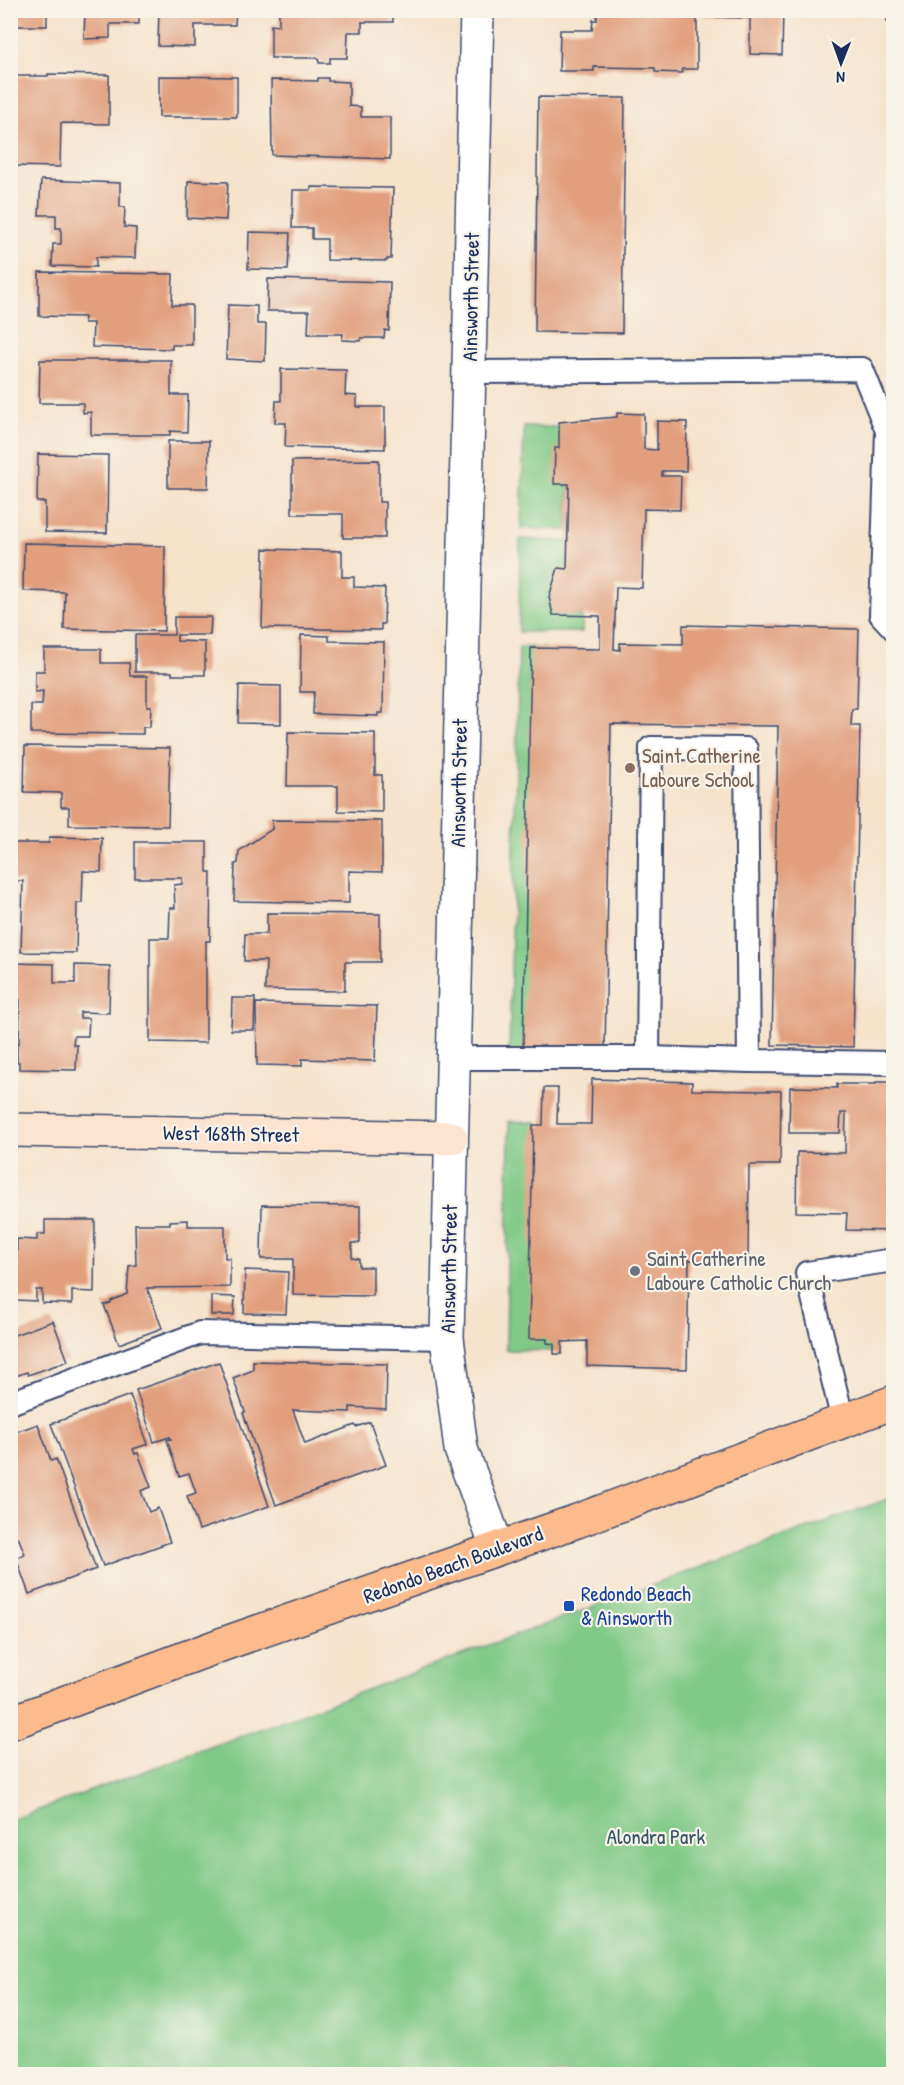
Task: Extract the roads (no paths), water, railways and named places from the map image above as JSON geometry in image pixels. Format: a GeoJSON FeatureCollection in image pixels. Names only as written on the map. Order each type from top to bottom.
{"type":"FeatureCollection","features":[{"type":"Feature","properties":{"kind":"main road","name":"Redondo Beach Boulevard"},"geometry":{"type":"LineString","coordinates":[[10,1723],[226,1643],[430,1574],[577,1521],[894,1402]]}},
{"type":"Feature","properties":{"kind":"street","name":"Ainsworth Street"},"geometry":{"type":"LineString","coordinates":[[477,10],[447,1338],[461,1449],[497,1548]]}},
{"type":"Feature","properties":{"kind":"street","name":"West 168th Street"},"geometry":{"type":"LineString","coordinates":[[10,1130],[451,1138]]}},
{"type":"Feature","properties":{"kind":"lane"},"geometry":{"type":"LineString","coordinates":[[469,372],[862,369],[887,431],[881,615],[894,629]]}},
{"type":"Feature","properties":{"kind":"lane"},"geometry":{"type":"LineString","coordinates":[[648,1058],[651,748],[747,749],[749,1061]]}},
{"type":"Feature","properties":{"kind":"lane"},"geometry":{"type":"LineString","coordinates":[[453,1058],[648,1058],[894,1063]]}},
{"type":"Feature","properties":{"kind":"lane"},"geometry":{"type":"LineString","coordinates":[[843,1421],[807,1273],[894,1260]]}},
{"type":"Feature","properties":{"kind":"lane"},"geometry":{"type":"LineString","coordinates":[[10,1403],[200,1332],[447,1338]]}},
{"type":"Feature","properties":{"kind":"place","name":"Saint Catherine Laboure School"},"geometry":{"type":"Point","coordinates":[630,768]}},
{"type":"Feature","properties":{"kind":"place","name":"Saint Catherine Laboure Catholic Church"},"geometry":{"type":"Point","coordinates":[635,1271]}},
{"type":"Feature","properties":{"kind":"place","name":"Redondo Beach & Ainsworth"},"geometry":{"type":"Point","coordinates":[569,1606]}},
{"type":"Feature","properties":{"kind":"park label","name":"Alondra Park"},"geometry":{"type":"Point","coordinates":[656,1837]}}]}
